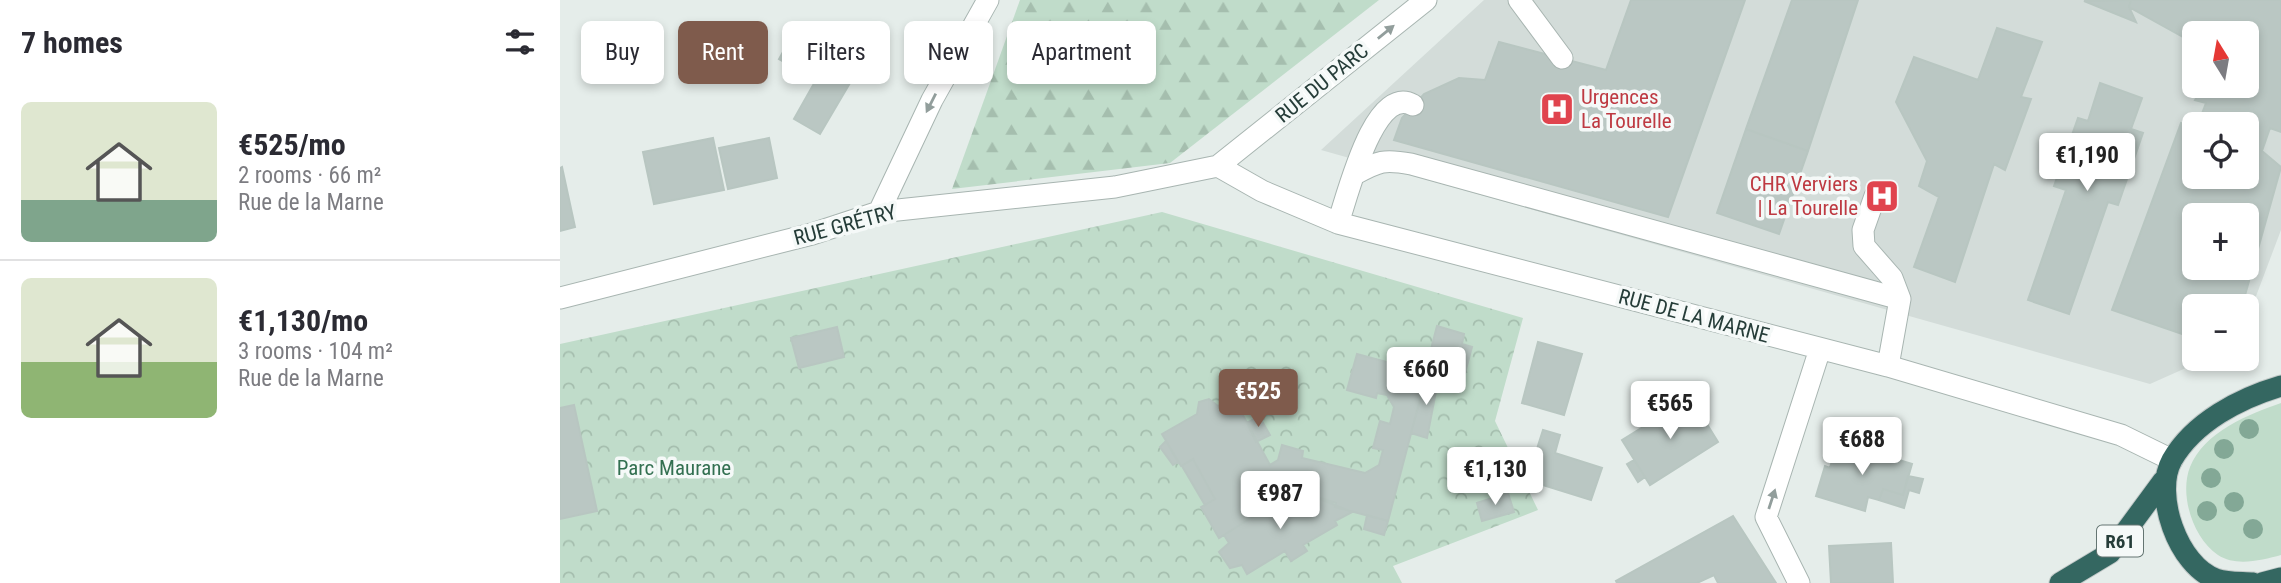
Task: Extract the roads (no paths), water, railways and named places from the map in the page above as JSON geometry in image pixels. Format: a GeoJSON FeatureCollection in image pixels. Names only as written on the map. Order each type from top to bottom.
{"type":"FeatureCollection","features":[{"type":"Feature","properties":{"kind":"highway","name":"R61"},"geometry":{"type":"LineString","coordinates":[[2060,583],[2110,553],[2163,481],[2172,460],[2200,427],[2224,411],[2281,386]]}},
{"type":"Feature","properties":{"kind":"highway","name":"R61"},"geometry":{"type":"LineString","coordinates":[[2163,481],[2164,500],[2178,539],[2195,564],[2217,582],[2253,583]]}},
{"type":"Feature","properties":{"kind":"highway"},"geometry":{"type":"LineString","coordinates":[[2262,583],[2281,578]]}},
{"type":"Feature","properties":{"kind":"street"},"geometry":{"type":"LineString","coordinates":[[879,212],[932,100],[988,0]]}},
{"type":"Feature","properties":{"kind":"street","name":"RUE DU PARC"},"geometry":{"type":"LineString","coordinates":[[1218,166],[1426,0]]}},
{"type":"Feature","properties":{"kind":"street"},"geometry":{"type":"LineString","coordinates":[[1519,0],[1562,58]]}},
{"type":"Feature","properties":{"kind":"street"},"geometry":{"type":"LineString","coordinates":[[1338,223],[1367,139],[1381,115],[1402,102],[1413,104]]}},
{"type":"Feature","properties":{"kind":"street"},"geometry":{"type":"LineString","coordinates":[[1355,174],[1374,162],[1388,160],[1411,164],[1900,299]]}},
{"type":"Feature","properties":{"kind":"street","name":"RUE GRÉTRY"},"geometry":{"type":"LineString","coordinates":[[560,298],[812,234],[879,212],[1115,187],[1218,166]]}},
{"type":"Feature","properties":{"kind":"street","name":"RUE DE LA MARNE"},"geometry":{"type":"LineString","coordinates":[[1218,166],[1262,191],[1338,223],[1888,366],[2120,435],[2172,460]]}},
{"type":"Feature","properties":{"kind":"street"},"geometry":{"type":"LineString","coordinates":[[1875,196],[1863,230],[1864,246],[1892,278],[1900,299],[1888,366]]}},
{"type":"Feature","properties":{"kind":"street"},"geometry":{"type":"LineString","coordinates":[[1799,583],[1766,517],[1820,349]]}},
{"type":"Feature","properties":{"kind":"place","name":"Urgences La Tourelle"},"geometry":{"type":"Point","coordinates":[1557,109]}},
{"type":"Feature","properties":{"kind":"place","name":"CHR Verviers | La Tourelle"},"geometry":{"type":"Point","coordinates":[1882,196]}},
{"type":"Feature","properties":{"kind":"park label","name":"Parc Maurane"},"geometry":{"type":"Point","coordinates":[674,468]}}]}
